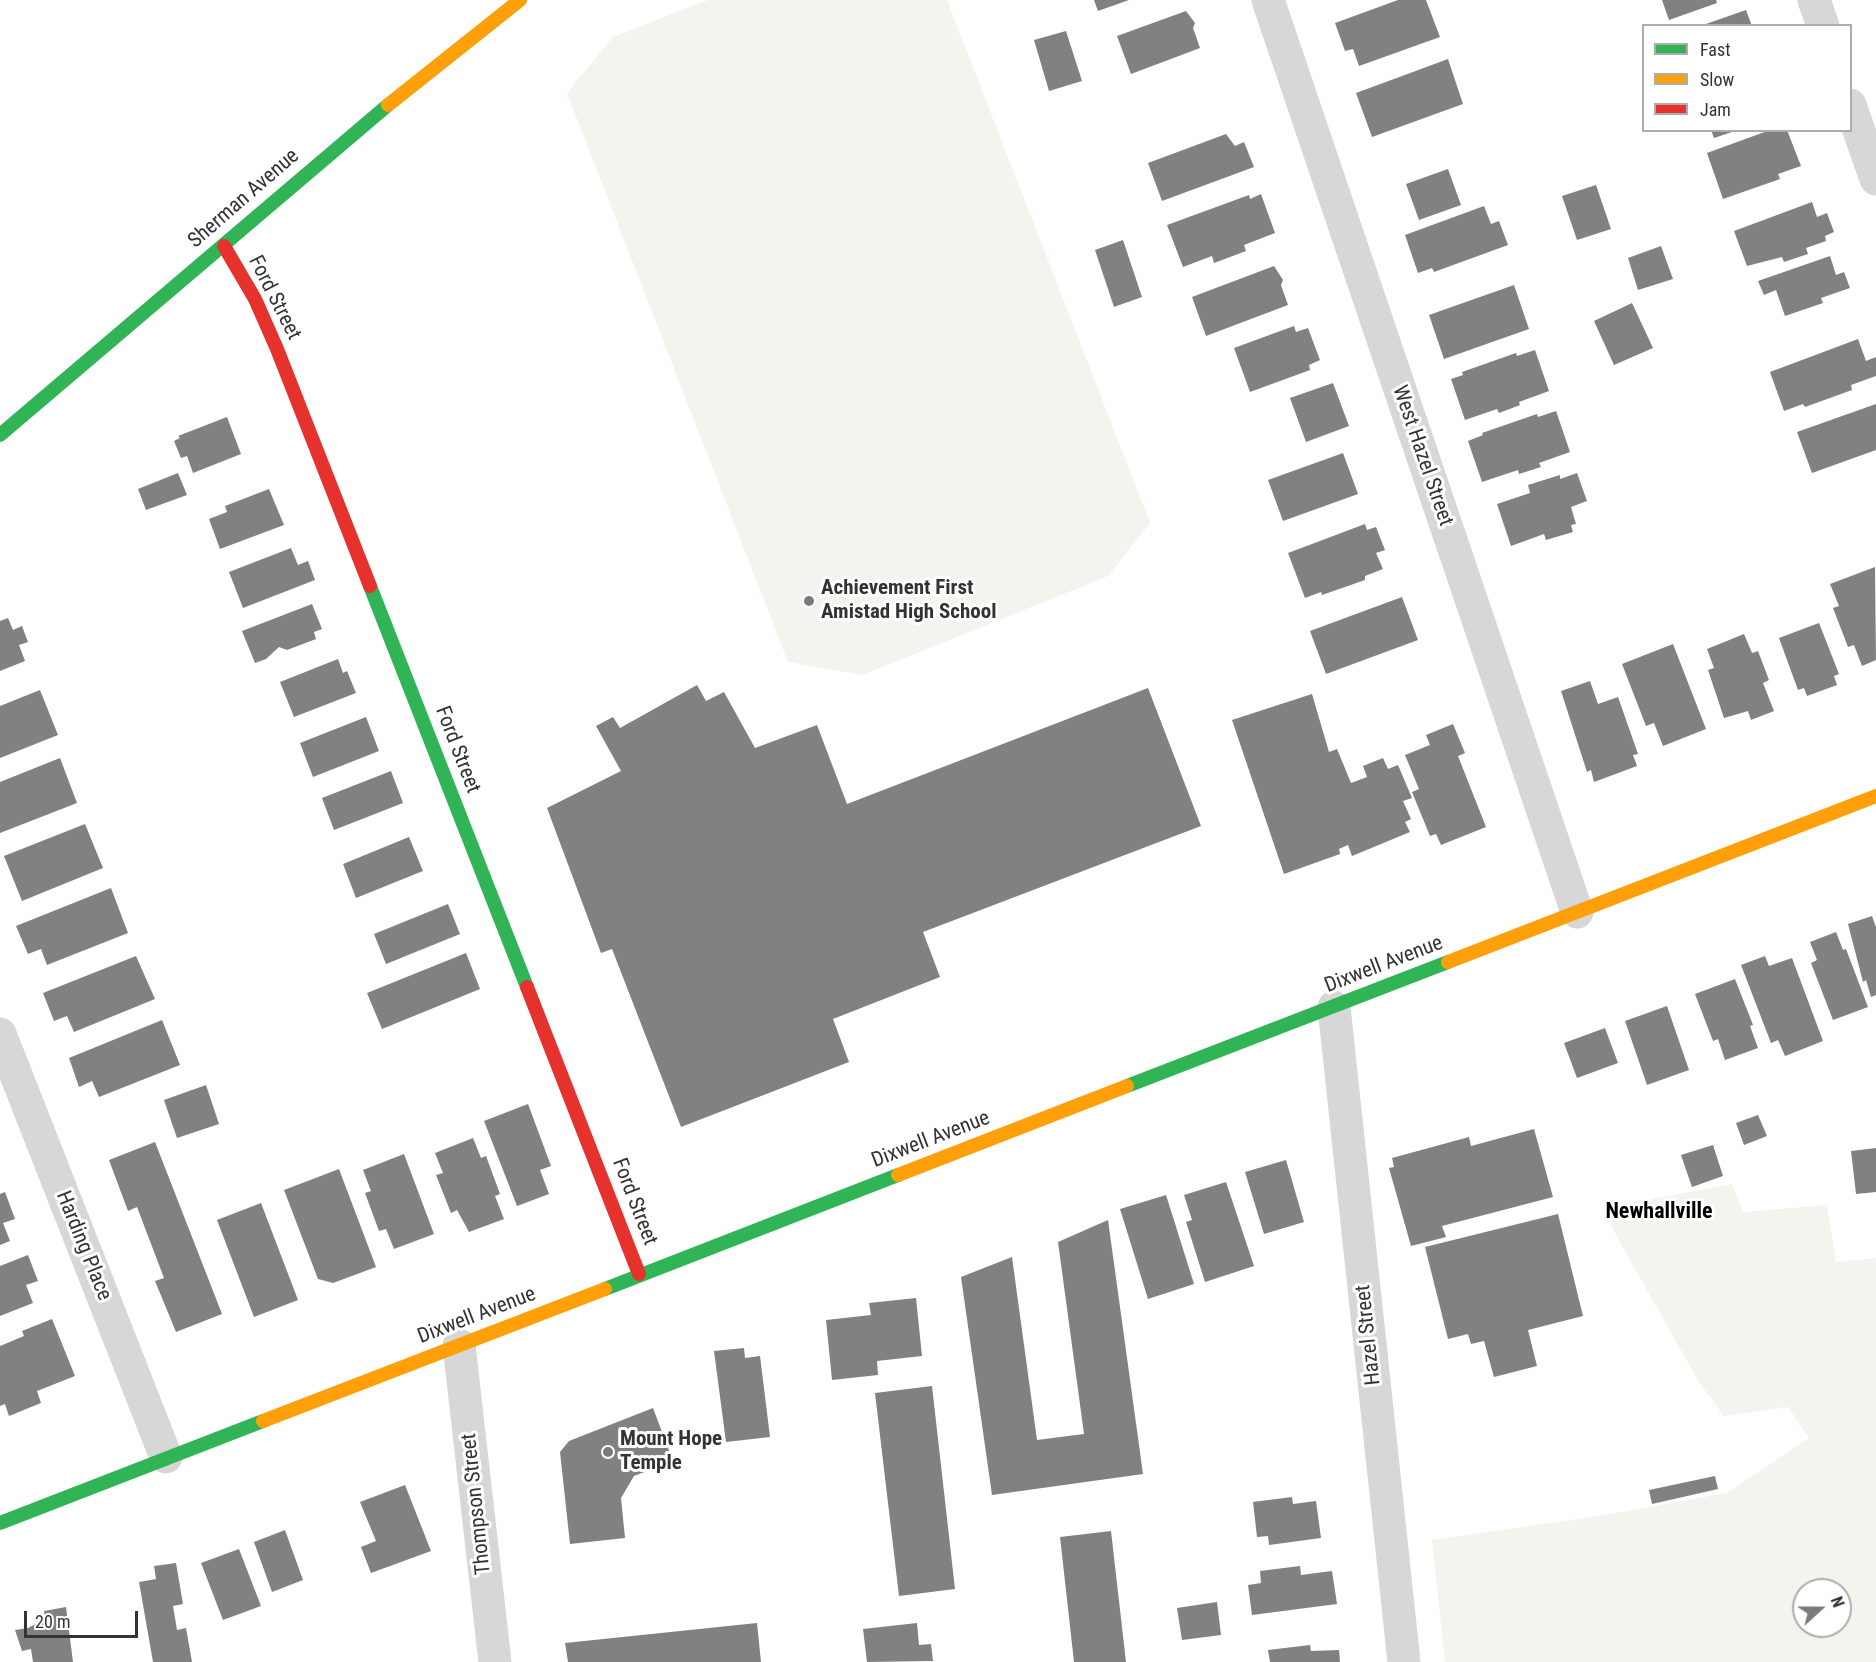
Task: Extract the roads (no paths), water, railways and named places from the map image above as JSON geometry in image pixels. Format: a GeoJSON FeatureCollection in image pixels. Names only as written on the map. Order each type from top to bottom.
{"type":"FeatureCollection","features":[{"type":"Feature","properties":{"kind":"main road","name":"Sherman Avenue"},"geometry":{"type":"LineString","coordinates":[[0,435],[224,246],[334,148],[520,0]]}},
{"type":"Feature","properties":{"kind":"main road","name":"Ford Street"},"geometry":{"type":"LineString","coordinates":[[224,246],[255,299],[277,349],[639,1274]]}},
{"type":"Feature","properties":{"kind":"main road","name":"Dixwell Avenue"},"geometry":{"type":"LineString","coordinates":[[0,1523],[1876,796]]}},
{"type":"Feature","properties":{"kind":"street","name":"West Hazel Street"},"geometry":{"type":"LineString","coordinates":[[1268,0],[1577,912]]}},
{"type":"Feature","properties":{"kind":"street"},"geometry":{"type":"LineString","coordinates":[[1814,0],[1822,24]]}},
{"type":"Feature","properties":{"kind":"street"},"geometry":{"type":"LineString","coordinates":[[1852,108],[1876,179]]}},
{"type":"Feature","properties":{"kind":"street","name":"Hazel Street"},"geometry":{"type":"LineString","coordinates":[[1334,1007],[1404,1662]]}},
{"type":"Feature","properties":{"kind":"street","name":"Harding Place"},"geometry":{"type":"LineString","coordinates":[[0,1034],[166,1457]]}},
{"type":"Feature","properties":{"kind":"street","name":"Thompson Street"},"geometry":{"type":"LineString","coordinates":[[459,1345],[495,1662]]}},
{"type":"Feature","properties":{"kind":"place","name":"Achievement First Amistad High School"},"geometry":{"type":"Point","coordinates":[809,601]}},
{"type":"Feature","properties":{"kind":"place","name":"Mount Hope Temple"},"geometry":{"type":"Point","coordinates":[608,1452]}},
{"type":"Feature","properties":{"kind":"district","name":"Newhallville"},"geometry":{"type":"Point","coordinates":[1659,1212]}}]}
